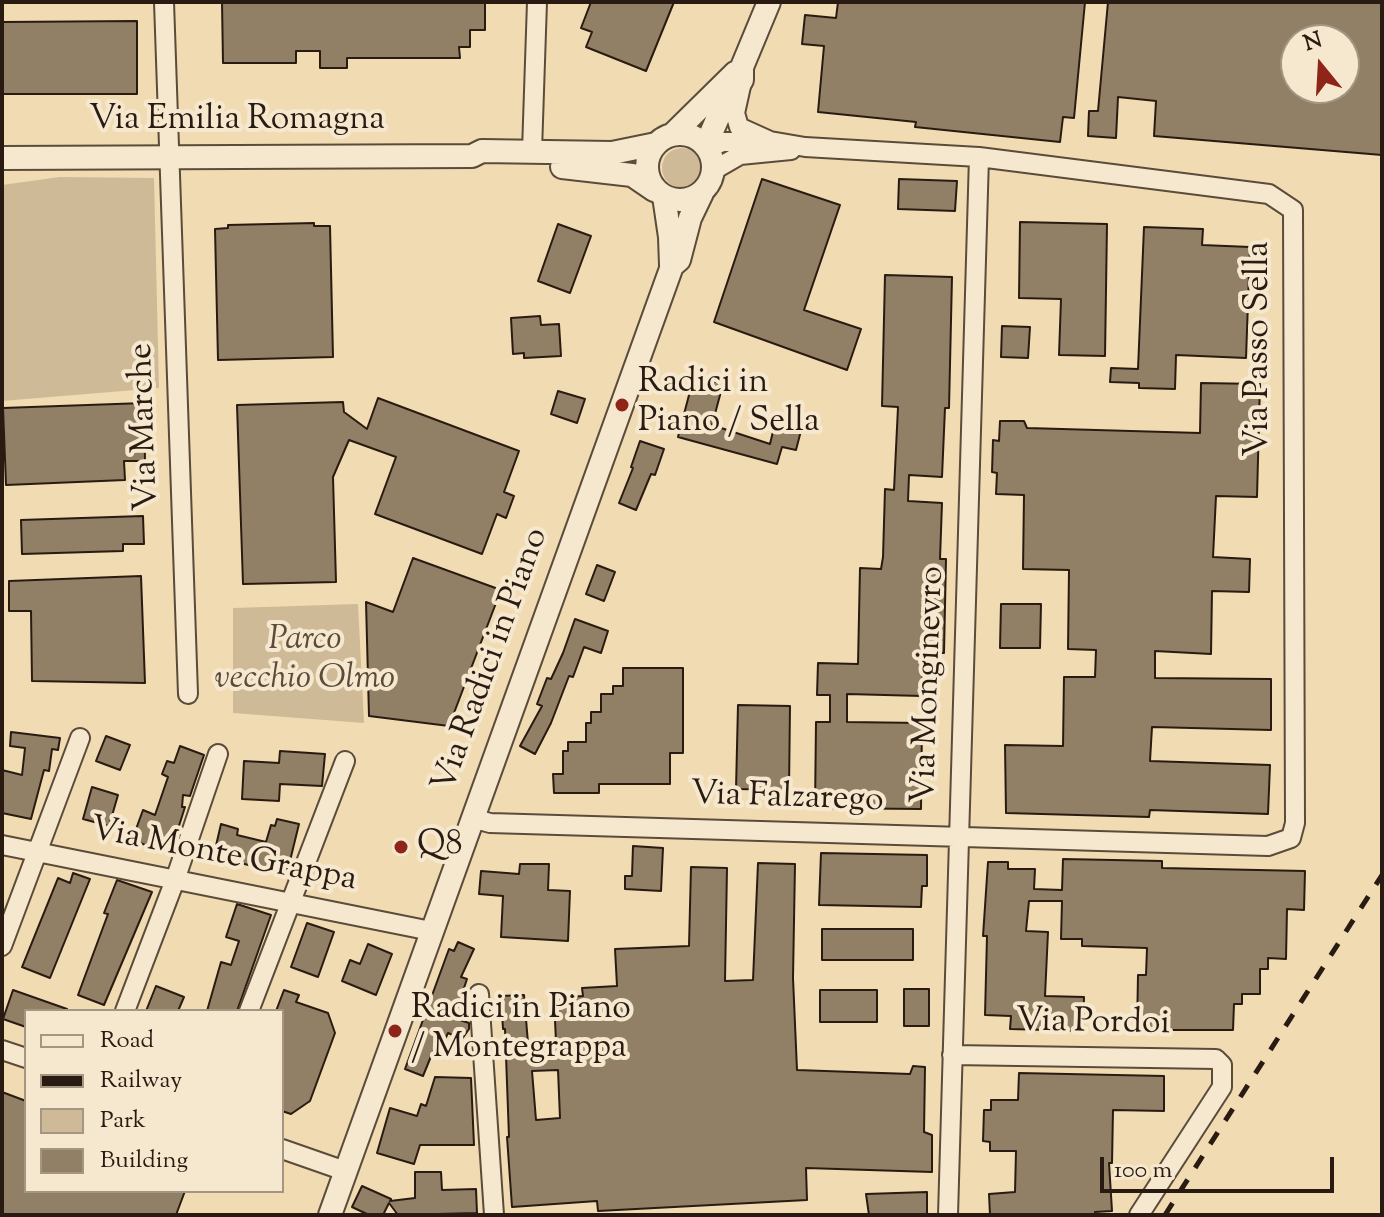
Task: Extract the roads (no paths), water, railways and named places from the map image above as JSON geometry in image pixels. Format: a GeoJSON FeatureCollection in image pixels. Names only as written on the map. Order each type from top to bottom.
{"type":"FeatureCollection","features":[{"type":"Feature","properties":{"kind":"street","name":"Via Marche"},"geometry":{"type":"LineString","coordinates":[[164,2],[188,694]]}},
{"type":"Feature","properties":{"kind":"street"},"geometry":{"type":"LineString","coordinates":[[532,151],[537,2]]}},
{"type":"Feature","properties":{"kind":"street"},"geometry":{"type":"LineString","coordinates":[[660,194],[683,201],[708,187],[710,155],[723,106],[742,74],[769,2]]}},
{"type":"Feature","properties":{"kind":"street"},"geometry":{"type":"LineString","coordinates":[[672,266],[670,237],[660,194],[647,173],[647,163],[664,140],[742,74]]}},
{"type":"Feature","properties":{"kind":"street","name":"Via Passo Sella"},"geometry":{"type":"LineString","coordinates":[[742,74],[735,113],[739,127],[770,141],[805,147],[979,157],[1269,194],[1293,210],[1295,823],[1291,838]]}},
{"type":"Feature","properties":{"kind":"street"},"geometry":{"type":"LineString","coordinates":[[664,140],[688,134],[710,155]]}},
{"type":"Feature","properties":{"kind":"street","name":"Via Emilia Romagna"},"geometry":{"type":"LineString","coordinates":[[2,158],[472,156],[482,151],[612,153],[664,140]]}},
{"type":"Feature","properties":{"kind":"street","name":"Via Passo Sella"},"geometry":{"type":"LineString","coordinates":[[710,155],[723,142],[770,141]]}},
{"type":"Feature","properties":{"kind":"street","name":"Via Passo Sella"},"geometry":{"type":"LineString","coordinates":[[710,155],[740,155],[805,147]]}},
{"type":"Feature","properties":{"kind":"street","name":"Via Emilia Romagna"},"geometry":{"type":"LineString","coordinates":[[472,156],[480,162],[501,165],[623,173],[632,175],[660,194]]}},
{"type":"Feature","properties":{"kind":"street","name":"Via Monginevro"},"geometry":{"type":"LineString","coordinates":[[948,1215],[979,157]]}},
{"type":"Feature","properties":{"kind":"street","name":"Via Radici in Piano"},"geometry":{"type":"LineString","coordinates":[[345,1171],[672,266],[679,260],[690,218],[702,193]]}},
{"type":"Feature","properties":{"kind":"street"},"geometry":{"type":"LineString","coordinates":[[2,946],[80,738]]}},
{"type":"Feature","properties":{"kind":"street"},"geometry":{"type":"LineString","coordinates":[[126,1009],[175,880],[218,754]]}},
{"type":"Feature","properties":{"kind":"street"},"geometry":{"type":"LineString","coordinates":[[250,1009],[345,761]]}},
{"type":"Feature","properties":{"kind":"street","name":"Via Falzarego"},"geometry":{"type":"LineString","coordinates":[[472,818],[490,823],[1268,846],[1291,838]]}},
{"type":"Feature","properties":{"kind":"street","name":"Via Monte Grappa"},"geometry":{"type":"LineString","coordinates":[[2,845],[431,931]]}},
{"type":"Feature","properties":{"kind":"street"},"geometry":{"type":"LineString","coordinates":[[479,994],[494,1215]]}},
{"type":"Feature","properties":{"kind":"street"},"geometry":{"type":"LineString","coordinates":[[2,1050],[24,1057]]}},
{"type":"Feature","properties":{"kind":"street","name":"Via Pordoi"},"geometry":{"type":"LineString","coordinates":[[952,1055],[1216,1059],[1222,1065],[1222,1087],[1139,1215]]}},
{"type":"Feature","properties":{"kind":"street"},"geometry":{"type":"LineString","coordinates":[[284,1150],[345,1171],[330,1215]]}},
{"type":"Feature","properties":{"kind":"railway"},"geometry":{"type":"LineString","coordinates":[[1165,1215],[1382,875]]}},
{"type":"Feature","properties":{"kind":"place","name":"Radici in Piano / Sella"},"geometry":{"type":"Point","coordinates":[622,405]}},
{"type":"Feature","properties":{"kind":"place","name":"Q8"},"geometry":{"type":"Point","coordinates":[401,847]}},
{"type":"Feature","properties":{"kind":"place","name":"Radici in Piano / Montegrappa"},"geometry":{"type":"Point","coordinates":[395,1031]}},
{"type":"Feature","properties":{"kind":"park label","name":"Parco vecchio Olmo"},"geometry":{"type":"Point","coordinates":[305,662]}}]}
